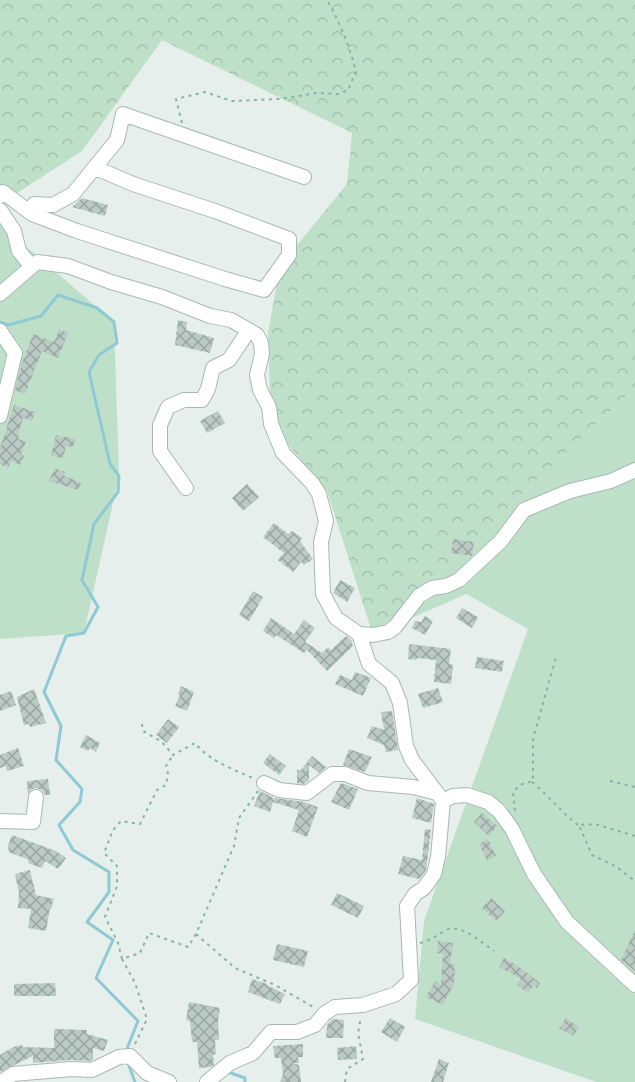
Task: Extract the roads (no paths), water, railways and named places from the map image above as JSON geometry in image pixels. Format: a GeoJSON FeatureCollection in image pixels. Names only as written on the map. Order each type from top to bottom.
{"type":"FeatureCollection","features":[{"type":"Feature","properties":{"kind":"street"},"geometry":{"type":"LineString","coordinates":[[34,204],[53,205],[73,194],[117,140],[123,114],[304,177]]}},
{"type":"Feature","properties":{"kind":"street"},"geometry":{"type":"LineString","coordinates":[[0,196],[3,192],[32,214],[77,231],[264,290],[289,255],[289,239],[215,211],[133,184],[96,168]]}},
{"type":"Feature","properties":{"kind":"street"},"geometry":{"type":"LineString","coordinates":[[0,210],[14,231],[19,251],[31,266]]}},
{"type":"Feature","properties":{"kind":"street"},"geometry":{"type":"LineString","coordinates":[[0,294],[37,262],[68,266],[162,297],[210,316],[231,320],[257,335],[261,343],[262,354],[257,375],[260,390],[269,407],[271,424],[284,453],[312,483],[318,494],[326,521],[321,542],[323,594],[336,618],[359,633],[388,632],[395,627],[418,596],[432,588],[446,586],[459,580],[501,541],[524,510],[570,491],[611,481],[635,470]]}},
{"type":"Feature","properties":{"kind":"street"},"geometry":{"type":"LineString","coordinates":[[186,488],[160,451],[160,425],[168,407],[184,400],[202,400],[208,389],[213,368],[229,360],[249,330]]}},
{"type":"Feature","properties":{"kind":"street"},"geometry":{"type":"LineString","coordinates":[[0,332],[15,353],[0,416]]}},
{"type":"Feature","properties":{"kind":"street"},"geometry":{"type":"LineString","coordinates":[[207,1082],[230,1063],[253,1053],[271,1032],[297,1032],[315,1025],[325,1013],[336,1007],[363,1005],[396,994],[411,980],[407,906],[434,874],[438,857],[440,797],[412,759],[406,746],[400,703],[392,683],[369,664],[359,633]]}},
{"type":"Feature","properties":{"kind":"street"},"geometry":{"type":"LineString","coordinates":[[264,783],[279,790],[307,793],[332,774],[345,774],[368,783],[413,787],[440,797],[467,795],[488,802],[499,811],[512,829],[534,874],[567,922],[635,985]]}},
{"type":"Feature","properties":{"kind":"street"},"geometry":{"type":"LineString","coordinates":[[0,821],[33,822],[36,797]]}},
{"type":"Feature","properties":{"kind":"street"},"geometry":{"type":"LineString","coordinates":[[1,1082],[13,1074],[71,1069],[92,1071],[124,1057],[147,1073],[169,1082]]}},
{"type":"Feature","properties":{"kind":"waterway"},"geometry":{"type":"LineString","coordinates":[[0,322],[8,325],[41,316],[58,295],[97,308],[114,322],[117,343],[99,355],[89,372],[110,464],[119,476],[118,492],[94,524],[82,580],[98,607],[84,633],[66,636],[44,692],[61,726],[56,760],[82,789],[80,802],[59,825],[73,850],[109,872],[109,892],[87,922],[113,940],[96,978],[138,1021],[126,1051]]}},
{"type":"Feature","properties":{"kind":"waterway"},"geometry":{"type":"LineString","coordinates":[[128,1063],[135,1082]]}},
{"type":"Feature","properties":{"kind":"waterway"},"geometry":{"type":"LineString","coordinates":[[228,1072],[245,1078],[245,1082]]}}]}
